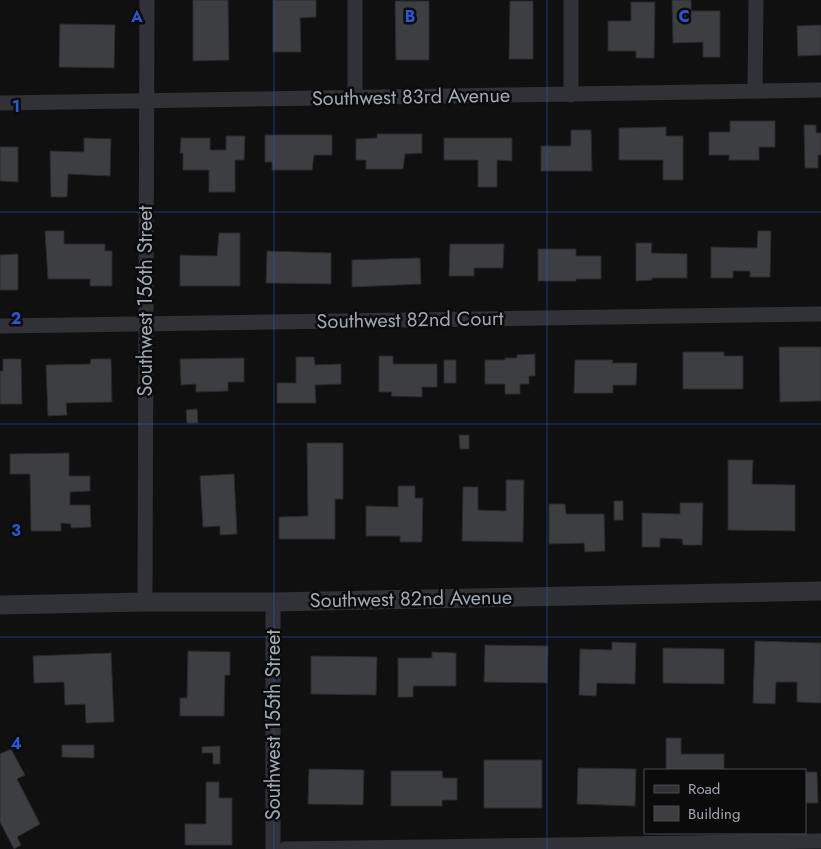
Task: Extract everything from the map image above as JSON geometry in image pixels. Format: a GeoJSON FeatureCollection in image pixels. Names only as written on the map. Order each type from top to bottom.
{"type":"FeatureCollection","features":[{"type":"Feature","properties":{"kind":"street","name":"Southwest 156th Street"},"geometry":{"type":"LineString","coordinates":[[145,602],[147,0]]}},
{"type":"Feature","properties":{"kind":"street"},"geometry":{"type":"LineString","coordinates":[[355,98],[356,0]]}},
{"type":"Feature","properties":{"kind":"street"},"geometry":{"type":"LineString","coordinates":[[571,0],[571,95]]}},
{"type":"Feature","properties":{"kind":"street"},"geometry":{"type":"LineString","coordinates":[[755,91],[756,0]]}},
{"type":"Feature","properties":{"kind":"street","name":"Southwest 83rd Avenue"},"geometry":{"type":"LineString","coordinates":[[0,103],[821,90]]}},
{"type":"Feature","properties":{"kind":"street","name":"Southwest 82nd Court"},"geometry":{"type":"LineString","coordinates":[[0,326],[821,314]]}},
{"type":"Feature","properties":{"kind":"street","name":"Southwest 82nd Avenue"},"geometry":{"type":"LineString","coordinates":[[0,605],[273,602],[821,591]]}},
{"type":"Feature","properties":{"kind":"street","name":"Southwest 155th Street"},"geometry":{"type":"LineString","coordinates":[[273,602],[273,849]]}},
{"type":"Feature","properties":{"kind":"street"},"geometry":{"type":"LineString","coordinates":[[285,849],[821,841]]}},
{"type":"Feature","properties":{"kind":"building"},"geometry":{"type":"Polygon","coordinates":[[[193,0],[228,0],[229,60],[193,61],[193,0]]]}},
{"type":"Feature","properties":{"kind":"building"},"geometry":{"type":"Polygon","coordinates":[[[273,0],[316,0],[316,17],[300,18],[301,52],[273,52],[273,0]]]}},
{"type":"Feature","properties":{"kind":"building"},"geometry":{"type":"Polygon","coordinates":[[[672,0],[691,0],[691,11],[720,11],[720,57],[703,57],[703,42],[673,43],[672,0]]]}},
{"type":"Feature","properties":{"kind":"building"},"geometry":{"type":"Polygon","coordinates":[[[395,1],[429,1],[429,60],[396,60],[395,1]]]}},
{"type":"Feature","properties":{"kind":"building"},"geometry":{"type":"Polygon","coordinates":[[[510,1],[533,1],[533,59],[509,59],[510,1]]]}},
{"type":"Feature","properties":{"kind":"building"},"geometry":{"type":"Polygon","coordinates":[[[631,2],[655,2],[654,58],[636,58],[636,51],[608,51],[608,21],[631,21],[631,2]]]}},
{"type":"Feature","properties":{"kind":"building"},"geometry":{"type":"Polygon","coordinates":[[[60,24],[115,25],[114,68],[59,67],[60,24]]]}},
{"type":"Feature","properties":{"kind":"building"},"geometry":{"type":"Polygon","coordinates":[[[821,25],[821,55],[798,56],[797,26],[821,25]]]}},
{"type":"Feature","properties":{"kind":"building"},"geometry":{"type":"Polygon","coordinates":[[[730,121],[775,121],[775,147],[759,147],[759,160],[729,160],[729,155],[709,155],[709,132],[730,132],[730,121]]]}},
{"type":"Feature","properties":{"kind":"building"},"geometry":{"type":"Polygon","coordinates":[[[804,125],[816,125],[816,133],[821,133],[821,155],[818,155],[818,168],[805,168],[804,125]]]}},
{"type":"Feature","properties":{"kind":"building"},"geometry":{"type":"Polygon","coordinates":[[[666,127],[666,136],[683,136],[683,180],[663,180],[663,160],[619,160],[619,128],[666,127]]]}},
{"type":"Feature","properties":{"kind":"building"},"geometry":{"type":"Polygon","coordinates":[[[571,130],[591,130],[592,171],[541,171],[541,146],[571,146],[571,130]]]}},
{"type":"Feature","properties":{"kind":"building"},"geometry":{"type":"Polygon","coordinates":[[[377,134],[422,134],[422,153],[405,154],[403,169],[366,169],[366,160],[356,160],[356,139],[377,138],[377,134]]]}},
{"type":"Feature","properties":{"kind":"building"},"geometry":{"type":"Polygon","coordinates":[[[265,135],[332,135],[332,155],[314,155],[312,170],[272,170],[272,162],[265,162],[265,135]]]}},
{"type":"Feature","properties":{"kind":"building"},"geometry":{"type":"Polygon","coordinates":[[[226,136],[245,136],[244,160],[235,160],[235,192],[209,192],[209,170],[183,170],[183,153],[180,153],[181,138],[210,138],[210,150],[226,150],[226,136]]]}},
{"type":"Feature","properties":{"kind":"building"},"geometry":{"type":"Polygon","coordinates":[[[84,138],[111,139],[110,176],[68,174],[67,197],[51,197],[50,151],[84,152],[84,138]]]}},
{"type":"Feature","properties":{"kind":"building"},"geometry":{"type":"Polygon","coordinates":[[[444,138],[512,138],[512,161],[497,160],[497,187],[478,187],[478,160],[444,160],[444,138]]]}},
{"type":"Feature","properties":{"kind":"building"},"geometry":{"type":"Polygon","coordinates":[[[0,147],[18,147],[18,182],[0,181],[0,147]]]}},
{"type":"Feature","properties":{"kind":"building"},"geometry":{"type":"Polygon","coordinates":[[[45,231],[64,231],[64,244],[105,244],[105,251],[112,251],[112,286],[90,286],[90,279],[48,279],[45,231]]]}},
{"type":"Feature","properties":{"kind":"building"},"geometry":{"type":"Polygon","coordinates":[[[758,231],[771,231],[770,277],[750,277],[750,271],[733,271],[733,278],[711,278],[711,247],[757,248],[758,231]]]}},
{"type":"Feature","properties":{"kind":"building"},"geometry":{"type":"Polygon","coordinates":[[[219,233],[240,233],[240,286],[180,286],[180,255],[217,256],[219,233]]]}},
{"type":"Feature","properties":{"kind":"building"},"geometry":{"type":"Polygon","coordinates":[[[636,243],[652,243],[651,253],[687,254],[687,278],[652,278],[652,280],[636,281],[636,243]]]}},
{"type":"Feature","properties":{"kind":"building"},"geometry":{"type":"Polygon","coordinates":[[[450,244],[504,244],[503,268],[474,268],[474,276],[449,276],[450,244]]]}},
{"type":"Feature","properties":{"kind":"building"},"geometry":{"type":"Polygon","coordinates":[[[538,249],[576,249],[576,256],[601,256],[601,279],[538,281],[538,249]]]}},
{"type":"Feature","properties":{"kind":"building"},"geometry":{"type":"Polygon","coordinates":[[[267,251],[331,253],[331,284],[266,283],[267,251]]]}},
{"type":"Feature","properties":{"kind":"building"},"geometry":{"type":"Polygon","coordinates":[[[18,254],[18,290],[0,290],[0,255],[18,254]]]}},
{"type":"Feature","properties":{"kind":"building"},"geometry":{"type":"Polygon","coordinates":[[[420,258],[421,284],[352,287],[352,260],[420,258]]]}},
{"type":"Feature","properties":{"kind":"building"},"geometry":{"type":"Polygon","coordinates":[[[779,347],[821,347],[821,401],[780,402],[779,347]]]}},
{"type":"Feature","properties":{"kind":"building"},"geometry":{"type":"Polygon","coordinates":[[[683,352],[724,352],[724,356],[743,356],[743,389],[683,389],[683,352]]]}},
{"type":"Feature","properties":{"kind":"building"},"geometry":{"type":"Polygon","coordinates":[[[535,354],[535,376],[529,376],[529,384],[520,384],[520,394],[505,394],[505,384],[485,384],[485,360],[505,360],[505,358],[517,358],[517,355],[535,354]]]}},
{"type":"Feature","properties":{"kind":"building"},"geometry":{"type":"Polygon","coordinates":[[[379,356],[393,356],[393,364],[437,364],[437,387],[422,387],[422,397],[391,396],[392,392],[379,392],[379,356]]]}},
{"type":"Feature","properties":{"kind":"building"},"geometry":{"type":"Polygon","coordinates":[[[296,357],[314,357],[315,365],[341,364],[341,384],[315,385],[316,403],[277,403],[277,383],[296,383],[296,357]]]}},
{"type":"Feature","properties":{"kind":"building"},"geometry":{"type":"Polygon","coordinates":[[[244,358],[244,382],[228,382],[228,391],[196,392],[196,384],[181,385],[180,359],[244,358]]]}},
{"type":"Feature","properties":{"kind":"building"},"geometry":{"type":"Polygon","coordinates":[[[3,359],[21,359],[22,404],[0,404],[0,371],[3,371],[3,359]]]}},
{"type":"Feature","properties":{"kind":"building"},"geometry":{"type":"Polygon","coordinates":[[[91,359],[111,359],[112,402],[66,403],[67,415],[48,416],[46,365],[90,364],[91,359]]]}},
{"type":"Feature","properties":{"kind":"building"},"geometry":{"type":"Polygon","coordinates":[[[444,360],[456,360],[456,383],[444,383],[444,360]]]}},
{"type":"Feature","properties":{"kind":"building"},"geometry":{"type":"Polygon","coordinates":[[[575,360],[613,360],[612,363],[637,363],[636,385],[613,385],[613,393],[574,393],[575,360]]]}},
{"type":"Feature","properties":{"kind":"building"},"geometry":{"type":"Polygon","coordinates":[[[197,409],[198,423],[187,423],[186,410],[197,409]]]}},
{"type":"Feature","properties":{"kind":"building"},"geometry":{"type":"Polygon","coordinates":[[[459,435],[469,435],[469,449],[460,449],[459,435]]]}},
{"type":"Feature","properties":{"kind":"building"},"geometry":{"type":"Polygon","coordinates":[[[307,443],[343,443],[343,499],[335,499],[335,539],[279,539],[279,517],[308,516],[307,443]]]}},
{"type":"Feature","properties":{"kind":"building"},"geometry":{"type":"Polygon","coordinates":[[[69,453],[69,476],[90,476],[90,491],[70,492],[70,505],[90,505],[91,527],[71,528],[71,524],[61,523],[61,531],[31,531],[30,474],[10,474],[10,454],[69,453]]]}},
{"type":"Feature","properties":{"kind":"building"},"geometry":{"type":"Polygon","coordinates":[[[728,460],[753,460],[752,484],[795,485],[795,531],[728,530],[728,460]]]}},
{"type":"Feature","properties":{"kind":"building"},"geometry":{"type":"Polygon","coordinates":[[[234,474],[237,534],[220,535],[220,526],[203,527],[200,476],[234,474]]]}},
{"type":"Feature","properties":{"kind":"building"},"geometry":{"type":"Polygon","coordinates":[[[506,480],[524,480],[523,542],[462,541],[463,487],[478,487],[478,510],[506,511],[506,480]]]}},
{"type":"Feature","properties":{"kind":"building"},"geometry":{"type":"Polygon","coordinates":[[[398,486],[415,486],[415,498],[423,498],[422,542],[400,542],[400,536],[366,536],[366,506],[398,507],[398,486]]]}},
{"type":"Feature","properties":{"kind":"building"},"geometry":{"type":"Polygon","coordinates":[[[614,501],[623,501],[623,520],[614,520],[614,501]]]}},
{"type":"Feature","properties":{"kind":"building"},"geometry":{"type":"Polygon","coordinates":[[[680,503],[703,503],[702,545],[683,545],[682,539],[660,538],[660,547],[642,547],[642,513],[680,514],[680,503]]]}},
{"type":"Feature","properties":{"kind":"building"},"geometry":{"type":"Polygon","coordinates":[[[549,504],[565,504],[566,514],[604,514],[605,551],[585,552],[584,543],[549,544],[549,504]]]}},
{"type":"Feature","properties":{"kind":"building"},"geometry":{"type":"Polygon","coordinates":[[[755,641],[821,643],[821,703],[797,702],[797,682],[776,682],[775,704],[753,703],[755,641]]]}},
{"type":"Feature","properties":{"kind":"building"},"geometry":{"type":"Polygon","coordinates":[[[612,642],[636,643],[635,684],[597,683],[596,696],[579,695],[580,649],[612,650],[612,642]]]}},
{"type":"Feature","properties":{"kind":"building"},"geometry":{"type":"Polygon","coordinates":[[[485,645],[548,646],[547,683],[484,682],[485,645]]]}},
{"type":"Feature","properties":{"kind":"building"},"geometry":{"type":"Polygon","coordinates":[[[663,648],[724,649],[724,684],[663,683],[663,648]]]}},
{"type":"Feature","properties":{"kind":"building"},"geometry":{"type":"Polygon","coordinates":[[[188,651],[230,652],[230,675],[225,675],[224,716],[180,716],[180,698],[187,698],[188,651]]]}},
{"type":"Feature","properties":{"kind":"building"},"geometry":{"type":"Polygon","coordinates":[[[432,652],[456,653],[456,686],[413,686],[413,697],[398,697],[398,658],[432,658],[432,652]]]}},
{"type":"Feature","properties":{"kind":"building"},"geometry":{"type":"Polygon","coordinates":[[[111,653],[114,722],[86,723],[85,704],[65,705],[64,682],[34,683],[33,656],[111,653]]]}},
{"type":"Feature","properties":{"kind":"building"},"geometry":{"type":"Polygon","coordinates":[[[311,656],[377,657],[376,695],[311,694],[311,656]]]}},
{"type":"Feature","properties":{"kind":"building"},"geometry":{"type":"Polygon","coordinates":[[[666,738],[681,738],[681,754],[724,754],[724,769],[666,769],[666,738]]]}},
{"type":"Feature","properties":{"kind":"building"},"geometry":{"type":"Polygon","coordinates":[[[62,745],[94,745],[94,758],[62,757],[62,745]]]}},
{"type":"Feature","properties":{"kind":"building"},"geometry":{"type":"Polygon","coordinates":[[[220,746],[220,764],[213,764],[213,753],[202,753],[202,747],[220,746]]]}},
{"type":"Feature","properties":{"kind":"building"},"geometry":{"type":"Polygon","coordinates":[[[11,749],[25,775],[17,779],[40,824],[17,837],[21,845],[14,849],[0,822],[0,754],[11,749]]]}},
{"type":"Feature","properties":{"kind":"building"},"geometry":{"type":"Polygon","coordinates":[[[484,760],[542,760],[542,808],[484,808],[484,760]]]}},
{"type":"Feature","properties":{"kind":"building"},"geometry":{"type":"Polygon","coordinates":[[[578,768],[636,769],[635,806],[577,804],[578,768]]]}},
{"type":"Feature","properties":{"kind":"building"},"geometry":{"type":"Polygon","coordinates":[[[309,769],[364,770],[363,805],[308,804],[309,769]]]}},
{"type":"Feature","properties":{"kind":"building"},"geometry":{"type":"Polygon","coordinates":[[[391,771],[442,771],[443,778],[457,778],[457,800],[442,800],[442,806],[391,806],[391,771]]]}},
{"type":"Feature","properties":{"kind":"building"},"geometry":{"type":"Polygon","coordinates":[[[806,772],[817,772],[818,803],[806,803],[806,772]]]}},
{"type":"Feature","properties":{"kind":"building"},"geometry":{"type":"Polygon","coordinates":[[[206,782],[219,782],[219,798],[232,798],[232,845],[185,845],[185,824],[206,824],[206,782]]]}}]}
